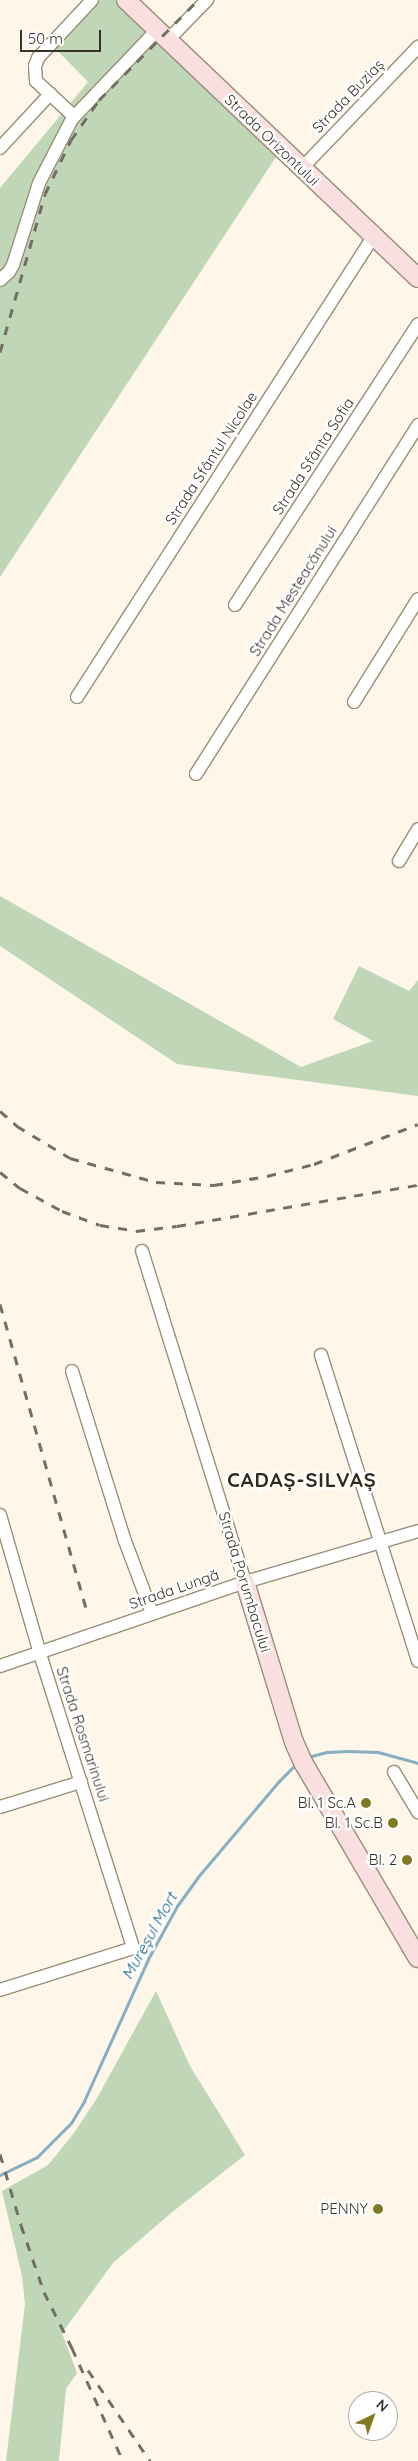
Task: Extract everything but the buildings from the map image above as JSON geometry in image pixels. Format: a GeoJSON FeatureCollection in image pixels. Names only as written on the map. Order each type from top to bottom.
{"type":"FeatureCollection","features":[{"type":"Feature","properties":{"kind":"street"},"geometry":{"type":"LineString","coordinates":[[74,116],[36,80],[35,66],[38,58],[92,0]]}},
{"type":"Feature","properties":{"kind":"street","name":"Strada Orizontului"},"geometry":{"type":"LineString","coordinates":[[126,0],[418,278]]}},
{"type":"Feature","properties":{"kind":"street"},"geometry":{"type":"LineString","coordinates":[[0,280],[9,272],[13,264],[40,182],[74,116],[163,35],[207,0]]}},
{"type":"Feature","properties":{"kind":"street","name":"Strada Buziaș"},"geometry":{"type":"LineString","coordinates":[[302,168],[418,47]]}},
{"type":"Feature","properties":{"kind":"street"},"geometry":{"type":"LineString","coordinates":[[0,148],[50,94]]}},
{"type":"Feature","properties":{"kind":"street","name":"Strada Sfântul Nicolae"},"geometry":{"type":"LineString","coordinates":[[77,697],[373,237]]}},
{"type":"Feature","properties":{"kind":"street","name":"Strada Sfânta Sofia"},"geometry":{"type":"LineString","coordinates":[[235,605],[418,324]]}},
{"type":"Feature","properties":{"kind":"street","name":"Strada Mesteacănului"},"geometry":{"type":"LineString","coordinates":[[196,774],[418,425]]}},
{"type":"Feature","properties":{"kind":"street"},"geometry":{"type":"LineString","coordinates":[[354,702],[418,599]]}},
{"type":"Feature","properties":{"kind":"street"},"geometry":{"type":"LineString","coordinates":[[399,861],[418,829]]}},
{"type":"Feature","properties":{"kind":"street","name":"Strada Porumbacului"},"geometry":{"type":"LineString","coordinates":[[142,1251],[294,1742],[304,1764],[418,1958]]}},
{"type":"Feature","properties":{"kind":"street"},"geometry":{"type":"LineString","coordinates":[[321,1355],[418,1661]]}},
{"type":"Feature","properties":{"kind":"street"},"geometry":{"type":"LineString","coordinates":[[72,1371],[125,1541],[152,1614]]}},
{"type":"Feature","properties":{"kind":"street","name":"Strada Rosmarinului"},"geometry":{"type":"LineString","coordinates":[[0,1515],[2,1529],[40,1654],[133,1948],[0,1990]]}},
{"type":"Feature","properties":{"kind":"street","name":"Strada Lungă"},"geometry":{"type":"LineString","coordinates":[[0,1666],[40,1654],[245,1582],[418,1532]]}},
{"type":"Feature","properties":{"kind":"street"},"geometry":{"type":"LineString","coordinates":[[394,1772],[418,1812]]}},
{"type":"Feature","properties":{"kind":"street"},"geometry":{"type":"LineString","coordinates":[[0,1807],[81,1782]]}},
{"type":"Feature","properties":{"kind":"green space"},"geometry":{"type":"Polygon","coordinates":[[[93,0],[117,0],[278,154],[0,577],[0,188],[88,82],[51,44],[93,0]]]}},
{"type":"Feature","properties":{"kind":"green space"},"geometry":{"type":"Polygon","coordinates":[[[0,896],[301,1067],[373,1041],[333,1019],[359,966],[409,991],[418,980],[418,1096],[177,1064],[0,946],[0,896]]]}},
{"type":"Feature","properties":{"kind":"green space"},"geometry":{"type":"Polygon","coordinates":[[[156,1991],[190,2066],[245,2155],[171,2213],[113,2263],[62,2333],[77,2373],[66,2389],[59,2461],[6,2461],[25,2304],[22,2276],[2,2191],[48,2165],[74,2133],[97,2098],[156,1991]]]}},
{"type":"Feature","properties":{"kind":"waterway","name":"Mureșul Mort"},"geometry":{"type":"LineString","coordinates":[[308,1757],[327,1752],[378,1752],[418,1763]]}},
{"type":"Feature","properties":{"kind":"waterway","name":"Mureșul Mort"},"geometry":{"type":"LineString","coordinates":[[0,2175],[37,2157],[71,2123],[84,2101],[148,1959],[177,1906],[197,1878],[279,1781],[298,1762]]}},
{"type":"Feature","properties":{"kind":"railway"},"geometry":{"type":"LineString","coordinates":[[0,352],[45,194],[71,140],[99,100],[198,0]]}},
{"type":"Feature","properties":{"kind":"railway"},"geometry":{"type":"LineString","coordinates":[[0,1111],[17,1126],[70,1158],[156,1182],[214,1185],[267,1176],[314,1164],[418,1124]]}},
{"type":"Feature","properties":{"kind":"railway"},"geometry":{"type":"LineString","coordinates":[[0,1172],[20,1188],[62,1211],[100,1225],[136,1231],[177,1226],[418,1185]]}},
{"type":"Feature","properties":{"kind":"railway"},"geometry":{"type":"LineString","coordinates":[[0,1304],[86,1608]]}},
{"type":"Feature","properties":{"kind":"railway"},"geometry":{"type":"LineString","coordinates":[[0,2154],[21,2225],[44,2292],[72,2348],[123,2461]]}},
{"type":"Feature","properties":{"kind":"railway"},"geometry":{"type":"LineString","coordinates":[[88,2370],[150,2461]]}},
{"type":"Feature","properties":{"kind":"place","name":"Bl. 1 Sc.A"},"geometry":{"type":"Point","coordinates":[366,1803]}},
{"type":"Feature","properties":{"kind":"place","name":"Bl. 1 Sc.B"},"geometry":{"type":"Point","coordinates":[393,1823]}},
{"type":"Feature","properties":{"kind":"place","name":"Bl. 2"},"geometry":{"type":"Point","coordinates":[407,1860]}},
{"type":"Feature","properties":{"kind":"place","name":"PENNY"},"geometry":{"type":"Point","coordinates":[378,2209]}},
{"type":"Feature","properties":{"kind":"district","name":"CADAȘ-SILVAȘ"},"geometry":{"type":"Point","coordinates":[302,1479]}}]}
